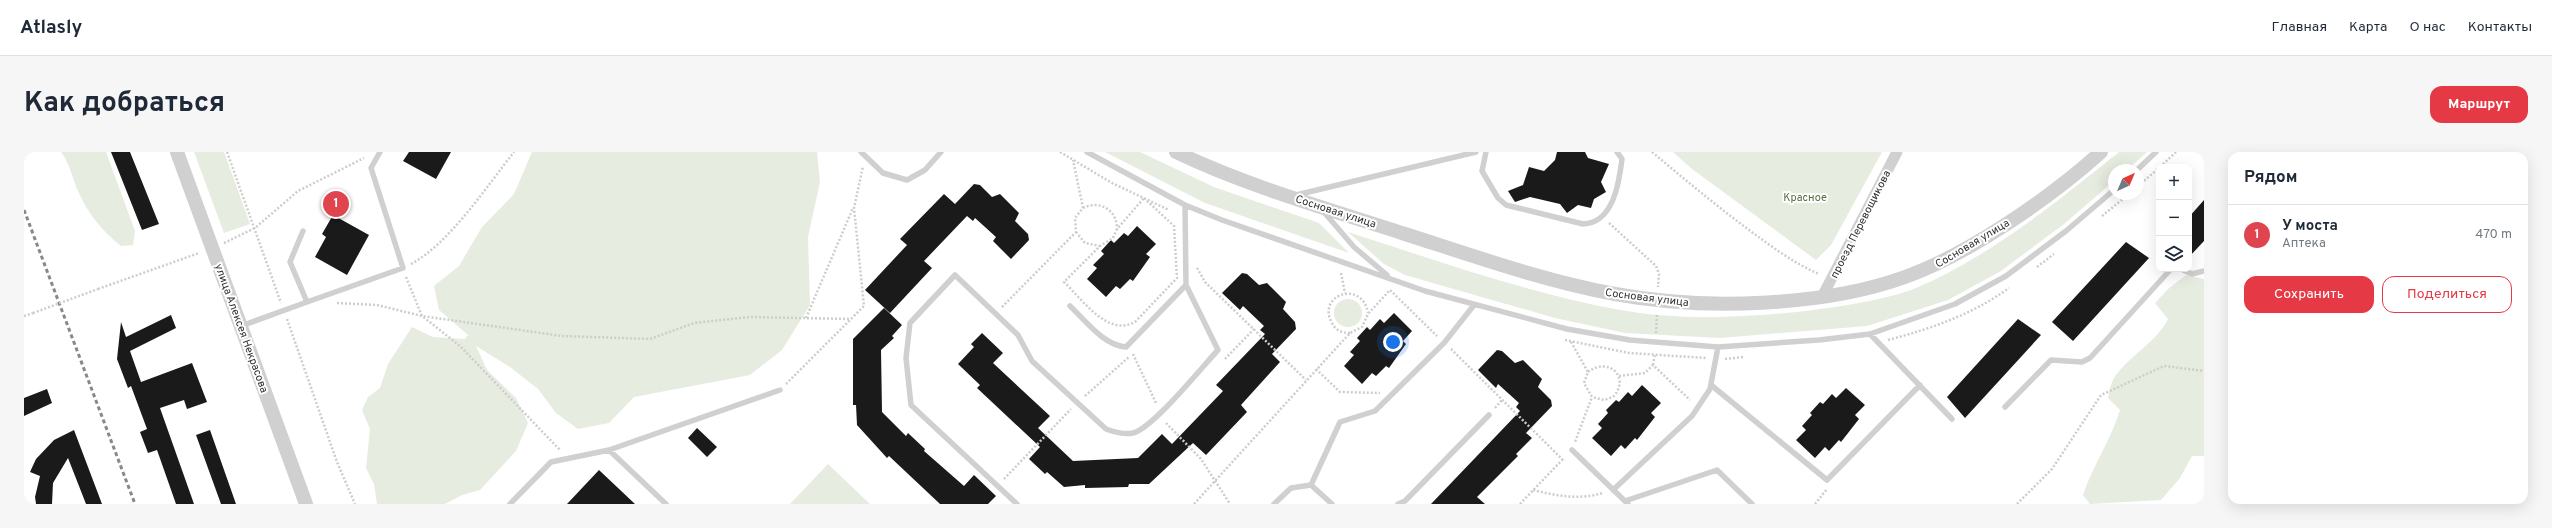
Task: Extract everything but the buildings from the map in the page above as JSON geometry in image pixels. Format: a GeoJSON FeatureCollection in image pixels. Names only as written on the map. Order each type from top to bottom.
{"type":"FeatureCollection","features":[{"type":"Feature","properties":{"kind":"street","name":"улица Алексея Некрасова"},"geometry":{"type":"LineString","coordinates":[[177,152],[306,504]]}},
{"type":"Feature","properties":{"kind":"street","name":"Сосновая улица"},"geometry":{"type":"LineString","coordinates":[[1176,152],[1208,166],[1317,205],[1485,260],[1562,282],[1615,294],[1658,300],[1719,303],[1823,295],[1867,289],[1938,264],[1996,230],[2044,197],[2101,152]]}},
{"type":"Feature","properties":{"kind":"street","name":"проезд Перевощикова"},"geometry":{"type":"LineString","coordinates":[[1823,295],[1897,152]]}},
{"type":"Feature","properties":{"kind":"lane"},"geometry":{"type":"LineString","coordinates":[[241,326],[403,268],[371,168],[380,152]]}},
{"type":"Feature","properties":{"kind":"lane"},"geometry":{"type":"LineString","coordinates":[[863,154],[884,173],[907,180],[925,170],[941,152]]}},
{"type":"Feature","properties":{"kind":"lane"},"geometry":{"type":"LineString","coordinates":[[1087,152],[1185,205],[1222,220],[1474,305],[1567,329],[1656,342],[1718,347],[1819,340],[1870,334],[1955,304],[2006,276],[2066,231],[2108,195]]}},
{"type":"Feature","properties":{"kind":"lane"},"geometry":{"type":"LineString","coordinates":[[1292,196],[1476,152]]}},
{"type":"Feature","properties":{"kind":"lane"},"geometry":{"type":"LineString","coordinates":[[1486,152],[1482,171],[1498,198],[1506,204],[1583,224],[1593,224],[1603,217],[1610,206],[1620,175],[1622,159],[1617,152]]}},
{"type":"Feature","properties":{"kind":"lane"},"geometry":{"type":"LineString","coordinates":[[2143,164],[2156,152]]}},
{"type":"Feature","properties":{"kind":"lane"},"geometry":{"type":"LineString","coordinates":[[1016,504],[911,405],[906,358],[910,323],[955,275],[1018,335],[1032,361],[1106,429],[1119,433],[1133,433],[1144,426],[1160,412],[1218,350],[1186,285],[1185,205]]}},
{"type":"Feature","properties":{"kind":"lane"},"geometry":{"type":"LineString","coordinates":[[1317,205],[1354,247],[1391,278]]}},
{"type":"Feature","properties":{"kind":"lane"},"geometry":{"type":"LineString","coordinates":[[304,231],[290,262],[307,302]]}},
{"type":"Feature","properties":{"kind":"lane"},"geometry":{"type":"LineString","coordinates":[[2188,272],[2192,274],[2204,271]]}},
{"type":"Feature","properties":{"kind":"lane"},"geometry":{"type":"LineString","coordinates":[[2005,407],[2051,360],[2082,362],[2090,358],[2168,272]]}},
{"type":"Feature","properties":{"kind":"lane"},"geometry":{"type":"LineString","coordinates":[[1070,306],[1108,341],[1119,347],[1126,347],[1186,285]]}},
{"type":"Feature","properties":{"kind":"lane"},"geometry":{"type":"LineString","coordinates":[[1311,485],[1340,422],[1374,411],[1444,343],[1474,305]]}},
{"type":"Feature","properties":{"kind":"lane"},"geometry":{"type":"LineString","coordinates":[[1870,334],[1952,419]]}},
{"type":"Feature","properties":{"kind":"lane"},"geometry":{"type":"LineString","coordinates":[[1613,490],[1692,416],[1698,408],[1711,385],[1718,347]]}},
{"type":"Feature","properties":{"kind":"lane"},"geometry":{"type":"LineString","coordinates":[[1711,385],[1826,480],[1920,385]]}},
{"type":"Feature","properties":{"kind":"lane"},"geometry":{"type":"LineString","coordinates":[[510,504],[551,462],[609,450],[780,390]]}},
{"type":"Feature","properties":{"kind":"lane"},"geometry":{"type":"LineString","coordinates":[[1398,504],[1405,501],[1489,414]]}},
{"type":"Feature","properties":{"kind":"lane"},"geometry":{"type":"LineString","coordinates":[[609,450],[666,504]]}},
{"type":"Feature","properties":{"kind":"lane"},"geometry":{"type":"LineString","coordinates":[[1572,450],[1627,503],[1717,470],[1752,504]]}},
{"type":"Feature","properties":{"kind":"lane"},"geometry":{"type":"LineString","coordinates":[[1274,504],[1291,488],[1311,485]]}},
{"type":"Feature","properties":{"kind":"lane"},"geometry":{"type":"LineString","coordinates":[[1311,485],[1332,504]]}},
{"type":"Feature","properties":{"kind":"path"},"geometry":{"type":"LineString","coordinates":[[227,152],[337,462],[355,504]]}},
{"type":"Feature","properties":{"kind":"path"},"geometry":{"type":"LineString","coordinates":[[514,152],[469,209],[433,248],[425,256],[403,268],[422,316],[460,346],[569,458]]}},
{"type":"Feature","properties":{"kind":"path"},"geometry":{"type":"LineString","coordinates":[[1652,152],[1693,188],[1759,237],[1805,268],[1831,279]]}},
{"type":"Feature","properties":{"kind":"path"},"geometry":{"type":"LineString","coordinates":[[2162,164],[2176,152]]}},
{"type":"Feature","properties":{"kind":"path"},"geometry":{"type":"LineString","coordinates":[[806,318],[854,208],[863,154]]}},
{"type":"Feature","properties":{"kind":"path"},"geometry":{"type":"LineString","coordinates":[[298,191],[369,156]]}},
{"type":"Feature","properties":{"kind":"path"},"geometry":{"type":"LineString","coordinates":[[1073,160],[1083,208]]}},
{"type":"Feature","properties":{"kind":"path"},"geometry":{"type":"LineString","coordinates":[[2144,181],[2156,170]]}},
{"type":"Feature","properties":{"kind":"path"},"geometry":{"type":"LineString","coordinates":[[1144,198],[1174,226],[1176,278],[1128,326],[1113,326],[1064,282],[1100,246],[1113,238],[1117,229],[1144,198]]}},
{"type":"Feature","properties":{"kind":"path"},"geometry":{"type":"LineString","coordinates":[[1100,246],[1084,243],[1076,232],[1075,218],[1083,208],[1094,204],[1106,208],[1116,218],[1117,229]]}},
{"type":"Feature","properties":{"kind":"path"},"geometry":{"type":"LineString","coordinates":[[780,390],[864,306],[854,208]]}},
{"type":"Feature","properties":{"kind":"path"},"geometry":{"type":"LineString","coordinates":[[1603,217],[1658,269],[1658,300],[1654,365],[1645,373],[1619,376]]}},
{"type":"Feature","properties":{"kind":"path"},"geometry":{"type":"LineString","coordinates":[[996,315],[1009,298],[1076,232]]}},
{"type":"Feature","properties":{"kind":"path"},"geometry":{"type":"LineString","coordinates":[[1196,260],[1196,267],[1205,282],[1306,380]]}},
{"type":"Feature","properties":{"kind":"path"},"geometry":{"type":"LineString","coordinates":[[1341,273],[1345,293]]}},
{"type":"Feature","properties":{"kind":"path"},"geometry":{"type":"LineString","coordinates":[[24,316],[98,289]]}},
{"type":"Feature","properties":{"kind":"path"},"geometry":{"type":"LineString","coordinates":[[1194,504],[1216,482],[1306,380],[1350,333],[1362,327],[1368,314],[1390,290],[1563,460]]}},
{"type":"Feature","properties":{"kind":"path"},"geometry":{"type":"LineString","coordinates":[[1350,333],[1334,327],[1328,312],[1331,302],[1345,293],[1356,296],[1361,300],[1368,314]]}},
{"type":"Feature","properties":{"kind":"path"},"geometry":{"type":"LineString","coordinates":[[335,303],[377,306],[422,316],[562,336],[650,339],[694,323],[749,317],[850,319]]}},
{"type":"Feature","properties":{"kind":"path"},"geometry":{"type":"LineString","coordinates":[[1221,364],[1254,329]]}},
{"type":"Feature","properties":{"kind":"path"},"geometry":{"type":"LineString","coordinates":[[1432,343],[1438,337]]}},
{"type":"Feature","properties":{"kind":"path"},"geometry":{"type":"LineString","coordinates":[[1570,342],[1588,372]]}},
{"type":"Feature","properties":{"kind":"path"},"geometry":{"type":"LineString","coordinates":[[1654,365],[1698,408]]}},
{"type":"Feature","properties":{"kind":"path"},"geometry":{"type":"LineString","coordinates":[[1604,366],[1609,367],[1619,376],[1619,388],[1613,397],[1604,400],[1592,397],[1584,382],[1588,372],[1594,368],[1604,366]]}},
{"type":"Feature","properties":{"kind":"path"},"geometry":{"type":"LineString","coordinates":[[2017,504],[2052,469],[2100,395],[2164,366],[2204,371]]}},
{"type":"Feature","properties":{"kind":"path"},"geometry":{"type":"LineString","coordinates":[[1316,369],[1340,392],[1384,393]]}},
{"type":"Feature","properties":{"kind":"path"},"geometry":{"type":"LineString","coordinates":[[1520,504],[1572,450],[1592,397]]}},
{"type":"Feature","properties":{"kind":"path"},"geometry":{"type":"LineString","coordinates":[[1170,419],[1164,424],[1201,459],[1230,504]]}},
{"type":"Feature","properties":{"kind":"path"},"geometry":{"type":"LineString","coordinates":[[1815,504],[1826,489],[1826,480]]}},
{"type":"Feature","properties":{"kind":"path"},"geometry":{"type":"LineString","coordinates":[[1533,490],[1561,496],[1588,497],[1613,490]]}},
{"type":"Feature","properties":{"kind":"green space"},"geometry":{"type":"Polygon","coordinates":[[[61,152],[106,152],[135,231],[133,245],[121,246],[96,222],[82,199],[69,166],[61,152]]]}},
{"type":"Feature","properties":{"kind":"green space"},"geometry":{"type":"Polygon","coordinates":[[[194,152],[224,152],[250,224],[224,233],[194,152]]]}},
{"type":"Feature","properties":{"kind":"green space"},"geometry":{"type":"Polygon","coordinates":[[[532,152],[817,152],[820,182],[808,237],[810,305],[782,350],[750,375],[634,397],[609,423],[578,429],[556,413],[538,389],[510,367],[476,346],[487,370],[516,398],[528,423],[516,451],[480,490],[462,495],[445,504],[377,504],[374,484],[366,468],[370,429],[362,410],[368,397],[380,388],[388,364],[412,327],[433,337],[465,339],[468,335],[439,310],[434,286],[459,266],[482,227],[514,194],[532,152]]]}},
{"type":"Feature","properties":{"kind":"green space"},"geometry":{"type":"Polygon","coordinates":[[[1105,152],[1140,152],[1214,187],[1319,223],[1349,253],[1205,203],[1105,152]]]}},
{"type":"Feature","properties":{"kind":"green space","name":"Красное"},"geometry":{"type":"Polygon","coordinates":[[[1673,152],[1882,152],[1831,245],[1816,260],[1692,169],[1673,152]]]}},
{"type":"Feature","properties":{"kind":"green space"},"geometry":{"type":"Polygon","coordinates":[[[2119,152],[2147,152],[2134,164],[2108,164],[2108,186],[2064,224],[2001,271],[1948,300],[1867,326],[1720,338],[1625,333],[1555,318],[1405,275],[1384,264],[1348,232],[1514,285],[1581,302],[1639,313],[1687,317],[1734,317],[1806,311],[1847,305],[1891,296],[1916,288],[1943,276],[1996,245],[2072,190],[2119,152]]]}},
{"type":"Feature","properties":{"kind":"green space"},"geometry":{"type":"Polygon","coordinates":[[[2186,275],[2204,279],[2204,456],[2192,456],[2180,478],[2161,500],[2090,504],[2083,495],[2112,432],[2120,410],[2108,398],[2112,382],[2117,373],[2148,344],[2162,328],[2168,319],[2155,303],[2168,289],[2186,275]]]}},
{"type":"Feature","properties":{"kind":"green space"},"geometry":{"type":"Polygon","coordinates":[[[1348,299],[1358,303],[1362,313],[1358,323],[1348,327],[1338,323],[1334,313],[1338,303],[1348,299]]]}},
{"type":"Feature","properties":{"kind":"green space"},"geometry":{"type":"Polygon","coordinates":[[[828,464],[870,504],[790,504],[828,464]]]}},
{"type":"Feature","properties":{"kind":"railway"},"geometry":{"type":"LineString","coordinates":[[24,210],[135,504]]}},
{"type":"Feature","properties":{"kind":"place","name":"У моста"},"geometry":{"type":"Point","coordinates":[336,204]}}]}
